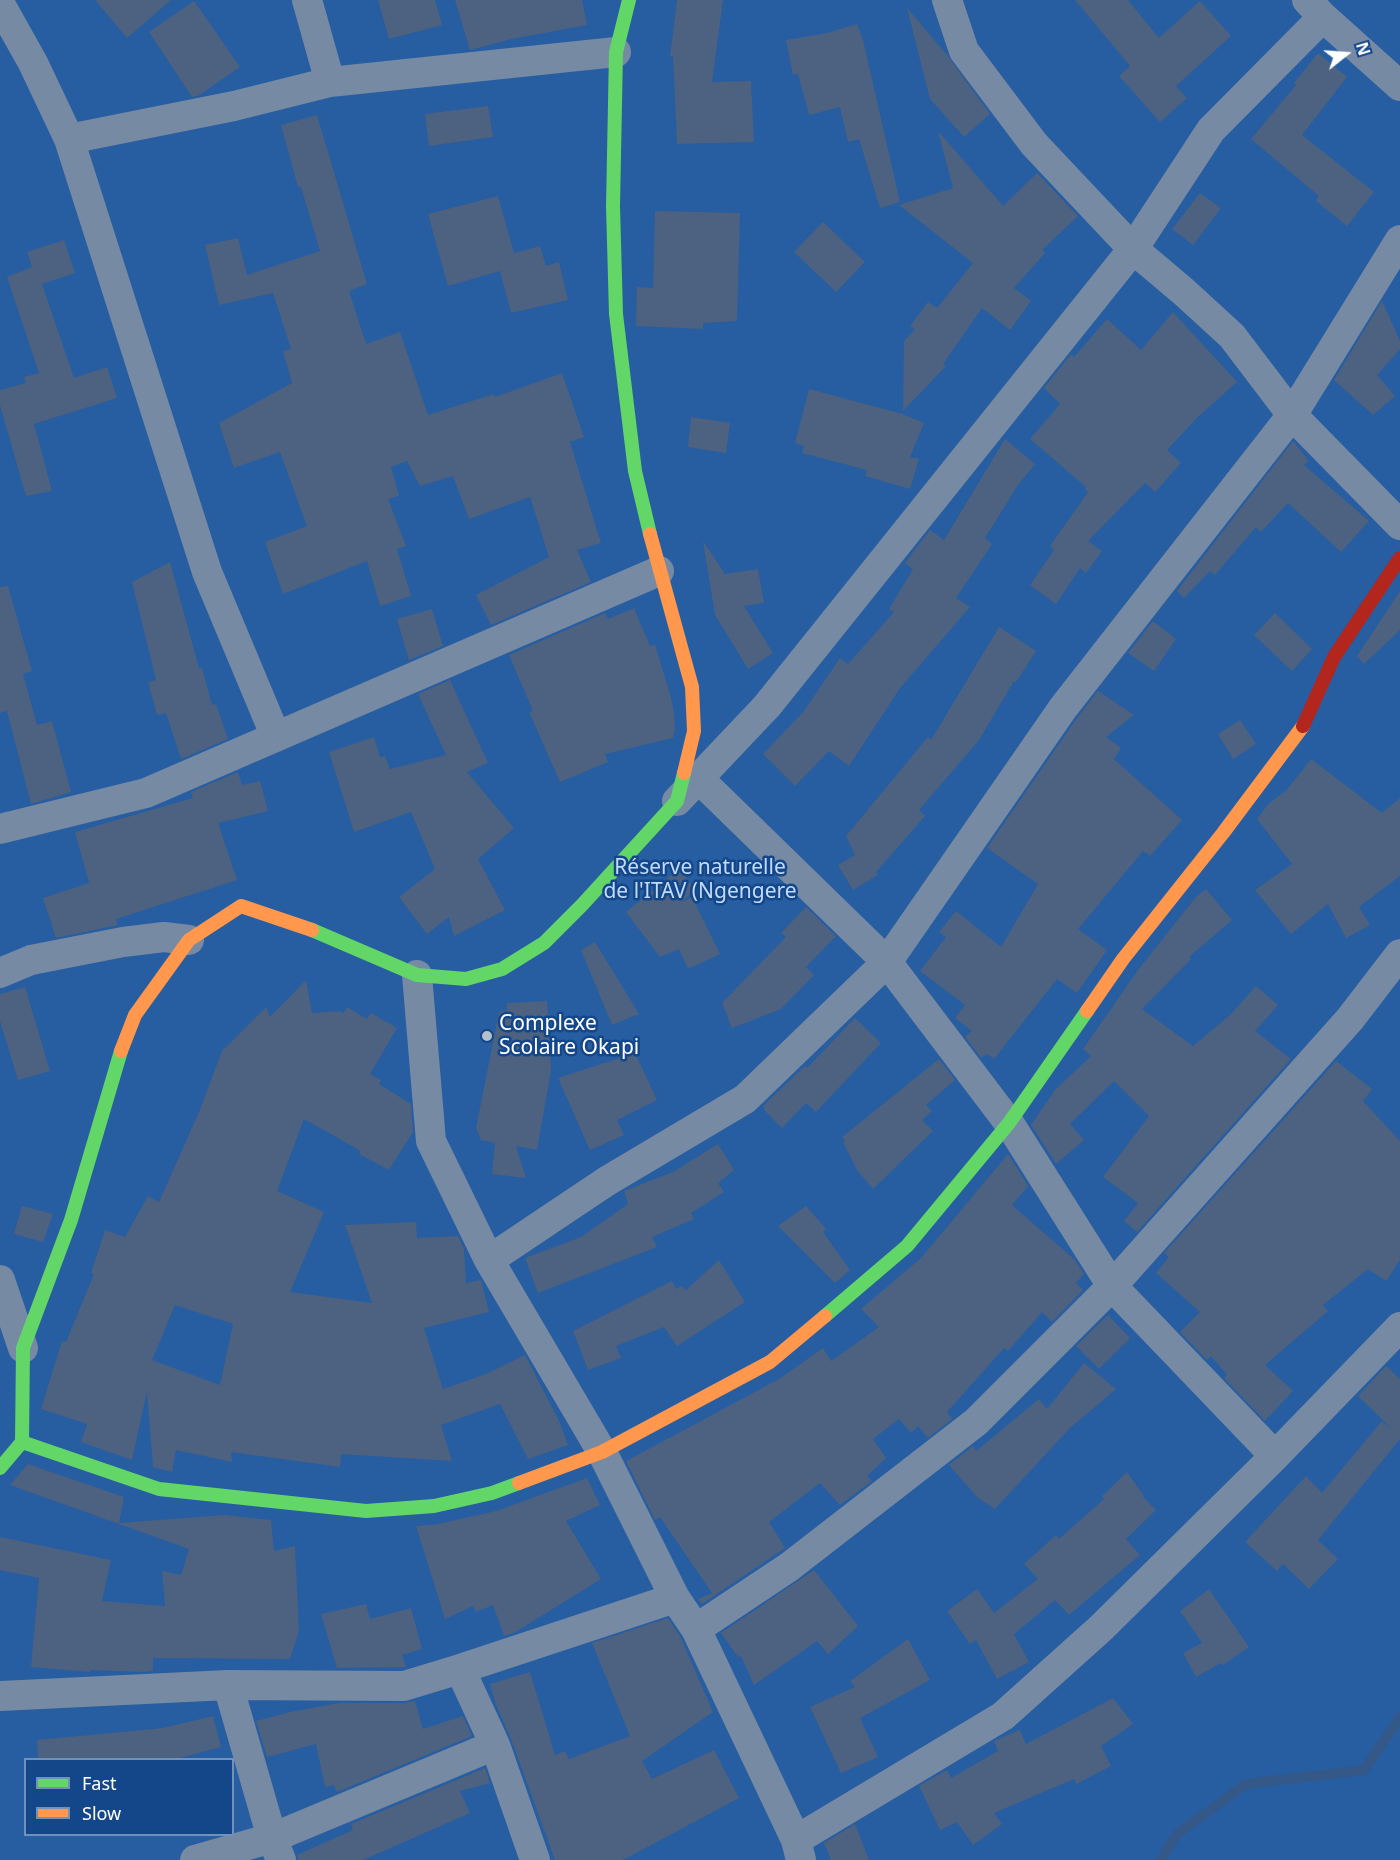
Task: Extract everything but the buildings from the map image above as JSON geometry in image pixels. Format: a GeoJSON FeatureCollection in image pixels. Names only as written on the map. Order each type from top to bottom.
{"type":"FeatureCollection","features":[{"type":"Feature","properties":{"kind":"street"},"geometry":{"type":"LineString","coordinates":[[308,0],[330,82]]}},
{"type":"Feature","properties":{"kind":"street"},"geometry":{"type":"LineString","coordinates":[[629,0],[616,52],[613,206],[616,314],[635,471],[659,571],[692,687],[693,731],[677,801]]}},
{"type":"Feature","properties":{"kind":"street"},"geometry":{"type":"LineString","coordinates":[[947,0],[964,51],[1034,144],[1133,249],[1232,336],[1292,415],[1400,525]]}},
{"type":"Feature","properties":{"kind":"street"},"geometry":{"type":"LineString","coordinates":[[0,4],[33,63],[69,139],[207,572],[276,737]]}},
{"type":"Feature","properties":{"kind":"street"},"geometry":{"type":"LineString","coordinates":[[23,1348],[71,1220],[122,1048],[135,1015],[189,940],[241,906],[323,934],[417,975],[466,979],[502,969],[544,943],[767,706],[1133,249],[1211,130],[1315,8],[1400,86]]}},
{"type":"Feature","properties":{"kind":"street"},"geometry":{"type":"LineString","coordinates":[[69,139],[234,106],[330,82],[616,52]]}},
{"type":"Feature","properties":{"kind":"street"},"geometry":{"type":"LineString","coordinates":[[489,1260],[606,1181],[745,1099],[887,962],[1063,708],[1292,415],[1400,240]]}},
{"type":"Feature","properties":{"kind":"street"},"geometry":{"type":"LineString","coordinates":[[22,1442],[159,1489],[366,1511],[434,1506],[492,1492],[602,1452],[770,1362],[907,1246],[1009,1123],[1123,959],[1223,833],[1305,724],[1334,657],[1400,558]]}},
{"type":"Feature","properties":{"kind":"street"},"geometry":{"type":"LineString","coordinates":[[0,829],[146,793],[659,571]]}},
{"type":"Feature","properties":{"kind":"street"},"geometry":{"type":"LineString","coordinates":[[698,778],[887,962],[1009,1123],[1112,1286],[1275,1456]]}},
{"type":"Feature","properties":{"kind":"street"},"geometry":{"type":"LineString","coordinates":[[0,973],[31,960],[123,942],[164,937],[189,940]]}},
{"type":"Feature","properties":{"kind":"street"},"geometry":{"type":"LineString","coordinates":[[696,1629],[789,1568],[976,1422],[1112,1286],[1350,1019],[1400,954]]}},
{"type":"Feature","properties":{"kind":"street"},"geometry":{"type":"LineString","coordinates":[[417,975],[431,1141],[489,1260],[602,1452],[675,1598],[696,1629],[799,1850],[1003,1716],[1101,1628],[1275,1456],[1400,1327]]}},
{"type":"Feature","properties":{"kind":"street"},"geometry":{"type":"LineString","coordinates":[[0,1280],[23,1348],[22,1442],[0,1468]]}},
{"type":"Feature","properties":{"kind":"street"},"geometry":{"type":"LineString","coordinates":[[0,1696],[228,1685],[404,1686],[675,1598]]}},
{"type":"Feature","properties":{"kind":"street"},"geometry":{"type":"LineString","coordinates":[[459,1670],[495,1745],[535,1860]]}},
{"type":"Feature","properties":{"kind":"street"},"geometry":{"type":"LineString","coordinates":[[228,1685],[276,1849]]}},
{"type":"Feature","properties":{"kind":"street"},"geometry":{"type":"LineString","coordinates":[[195,1860],[276,1849],[495,1745]]}},
{"type":"Feature","properties":{"kind":"green space","name":"Réserve naturelle de l'ITAV (Ngengere"},"geometry":{"type":"Polygon","coordinates":[[[0,0],[1400,0],[1400,1860],[0,1860],[0,0]]]}},
{"type":"Feature","properties":{"kind":"waterway"},"geometry":{"type":"LineString","coordinates":[[1161,1860],[1177,1834],[1246,1784],[1364,1770],[1400,1717]]}},
{"type":"Feature","properties":{"kind":"traffic: fast"},"geometry":{"type":"LineString","coordinates":[[629,0],[616,52],[613,206],[616,314],[635,471],[650,534]]}},
{"type":"Feature","properties":{"kind":"traffic: fast"},"geometry":{"type":"LineString","coordinates":[[312,930],[417,975],[466,979],[502,969],[544,943],[582,905],[677,801],[684,773]]}},
{"type":"Feature","properties":{"kind":"traffic: fast"},"geometry":{"type":"LineString","coordinates":[[825,1316],[907,1246],[1009,1123],[1087,1011]]}},
{"type":"Feature","properties":{"kind":"traffic: fast"},"geometry":{"type":"LineString","coordinates":[[0,1468],[22,1442],[23,1348],[71,1220],[121,1051]]}},
{"type":"Feature","properties":{"kind":"traffic: fast"},"geometry":{"type":"LineString","coordinates":[[22,1442],[159,1489],[366,1511],[434,1506],[492,1493],[519,1483]]}},
{"type":"Feature","properties":{"kind":"traffic: slow"},"geometry":{"type":"LineString","coordinates":[[650,534],[692,687],[694,731],[684,773]]}},
{"type":"Feature","properties":{"kind":"traffic: slow"},"geometry":{"type":"LineString","coordinates":[[1087,1011],[1123,959],[1223,833],[1303,726]]}},
{"type":"Feature","properties":{"kind":"traffic: slow"},"geometry":{"type":"LineString","coordinates":[[121,1051],[135,1015],[189,940],[241,906],[312,930]]}},
{"type":"Feature","properties":{"kind":"traffic: slow"},"geometry":{"type":"LineString","coordinates":[[519,1483],[602,1452],[770,1362],[825,1316]]}},
{"type":"Feature","properties":{"kind":"traffic: jam"},"geometry":{"type":"LineString","coordinates":[[1303,726],[1334,657],[1400,558]]}},
{"type":"Feature","properties":{"kind":"place","name":"Complexe Scolaire Okapi"},"geometry":{"type":"Point","coordinates":[487,1036]}}]}
